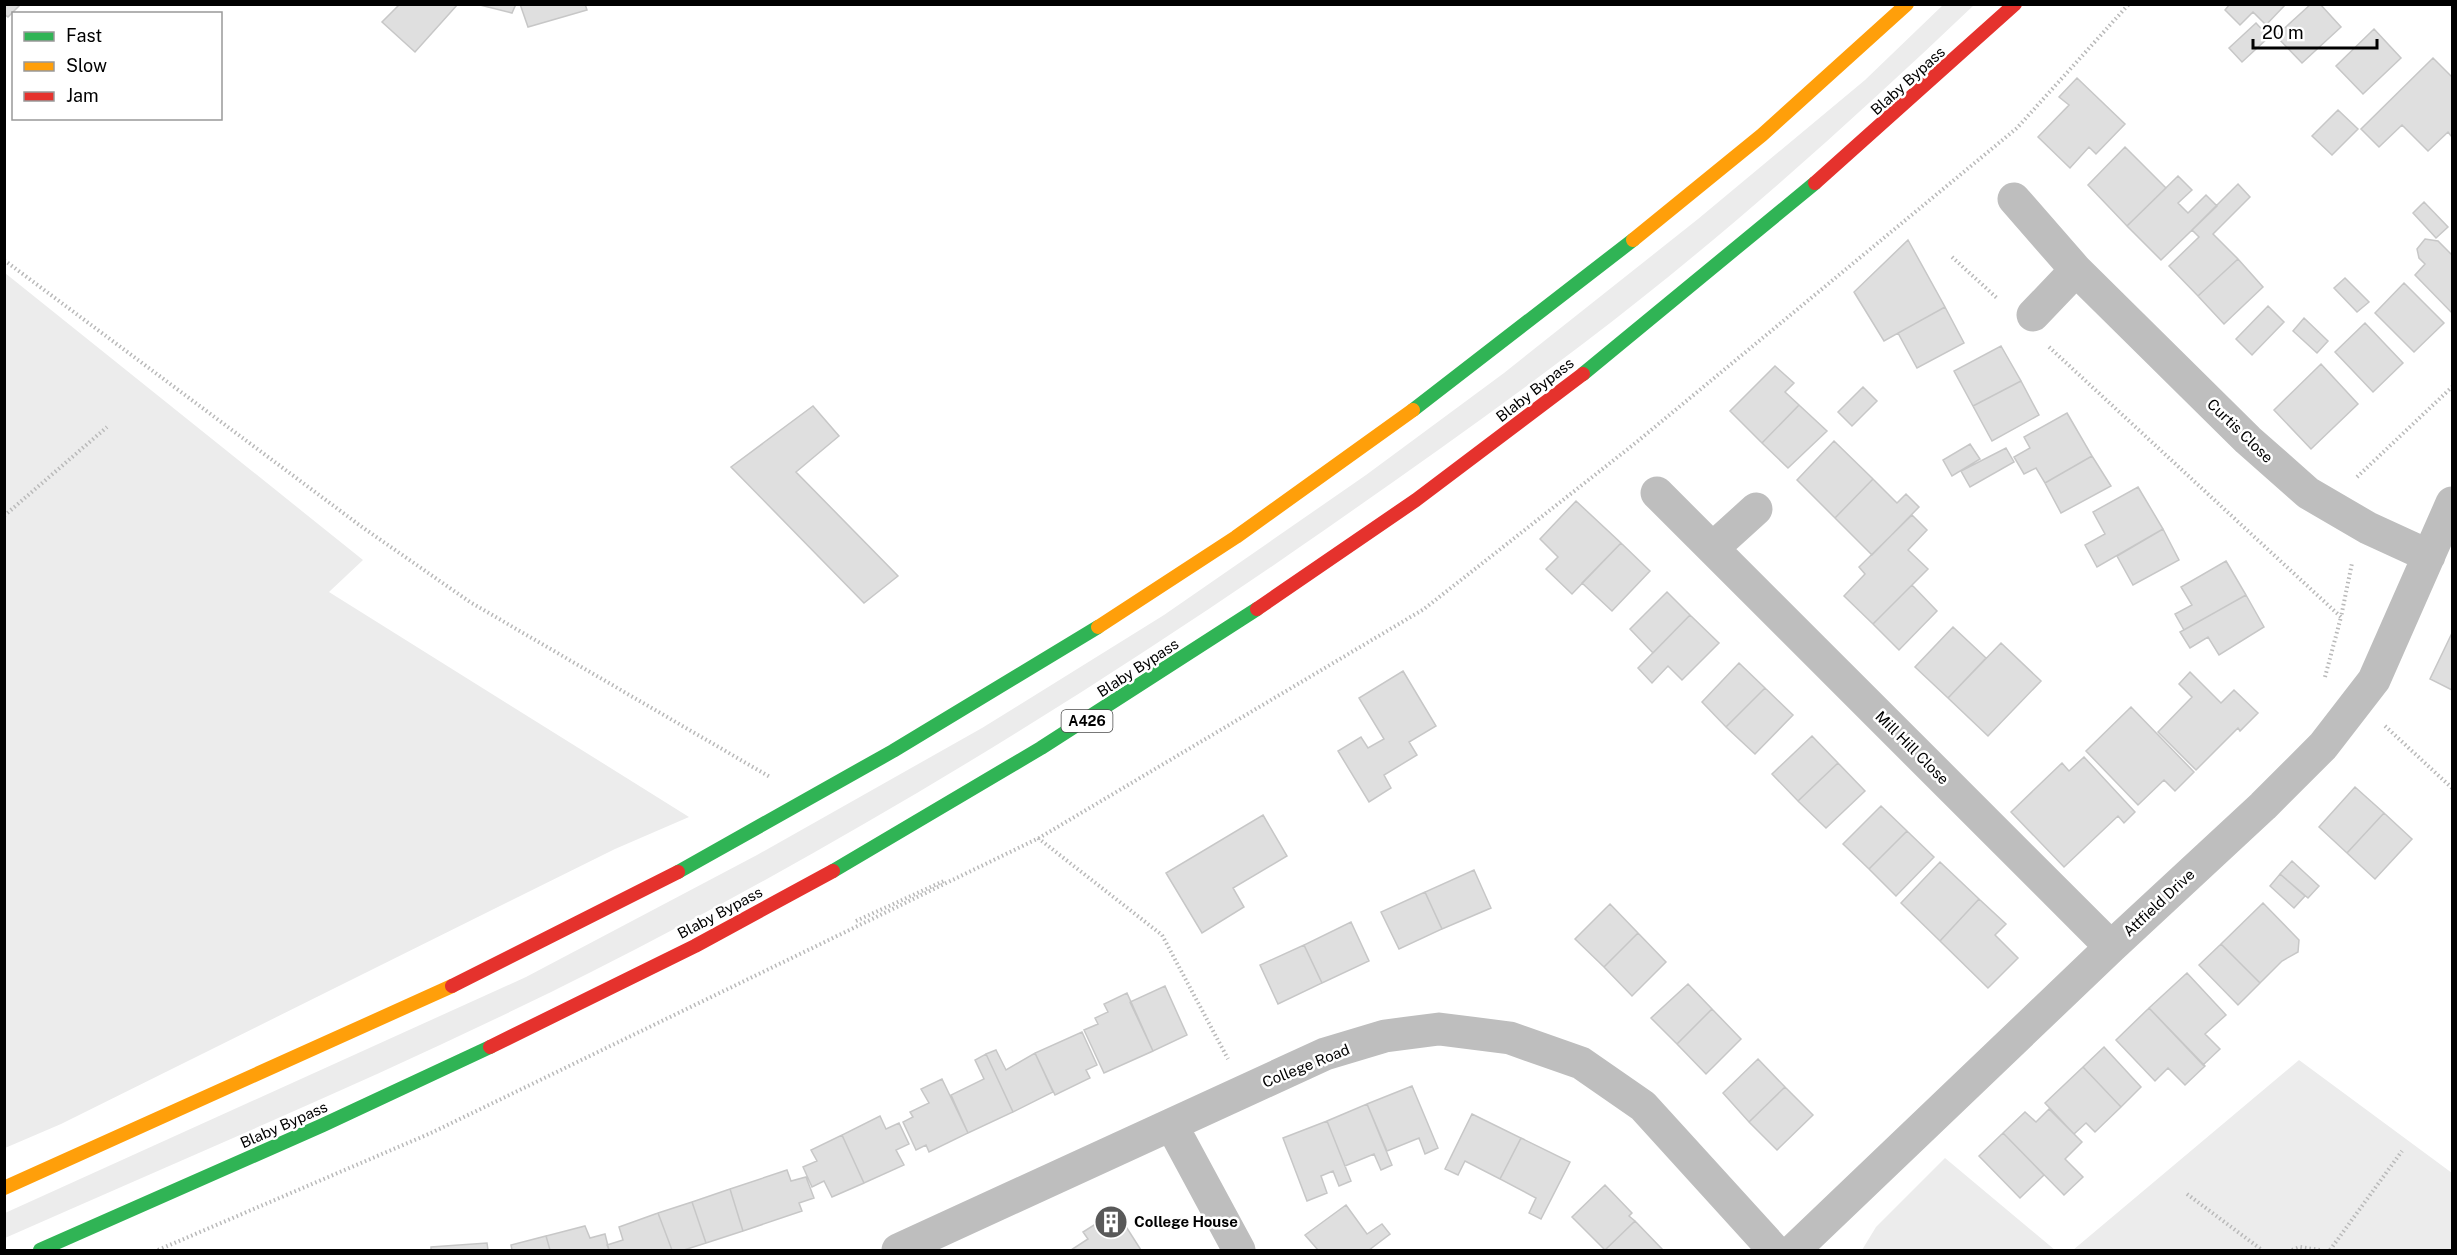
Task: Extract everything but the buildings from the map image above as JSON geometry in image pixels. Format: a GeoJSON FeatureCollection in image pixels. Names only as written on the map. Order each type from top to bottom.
{"type":"FeatureCollection","features":[{"type":"Feature","properties":{"kind":"main road"},"geometry":{"type":"LineString","coordinates":[[4,1188],[303,1054],[575,926],[699,861],[898,748],[1029,670],[1200,561],[1460,374],[1621,250],[1791,109],[1907,4]]}},
{"type":"Feature","properties":{"kind":"main road","name":"Blaby Bypass"},"geometry":{"type":"LineString","coordinates":[[39,1251],[343,1117],[574,1009],[787,896],[943,808],[1078,726],[1261,608],[1424,495],[1544,405],[1783,211],[1887,122],[2015,4]]}},
{"type":"Feature","properties":{"kind":"street","name":"Curtis Close"},"geometry":{"type":"LineString","coordinates":[[2014,199],[2076,270],[2248,440],[2308,493],[2361,524],[2429,556]]}},
{"type":"Feature","properties":{"kind":"street"},"geometry":{"type":"LineString","coordinates":[[2038,328],[2076,270]]}},
{"type":"Feature","properties":{"kind":"street","name":"Mill Hill Close"},"geometry":{"type":"LineString","coordinates":[[1657,493],[2110,947]]}},
{"type":"Feature","properties":{"kind":"street","name":"Attfield Drive"},"geometry":{"type":"LineString","coordinates":[[1794,1251],[2110,947],[2264,806],[2323,746],[2374,680],[2452,503]]}},
{"type":"Feature","properties":{"kind":"street"},"geometry":{"type":"LineString","coordinates":[[1713,548],[1756,509]]}},
{"type":"Feature","properties":{"kind":"street","name":"College Road"},"geometry":{"type":"LineString","coordinates":[[898,1251],[1325,1054],[1385,1036],[1439,1029],[1510,1038],[1581,1063],[1643,1106],[1774,1251]]}},
{"type":"Feature","properties":{"kind":"street"},"geometry":{"type":"LineString","coordinates":[[1172,1126],[1239,1251]]}},
{"type":"Feature","properties":{"kind":"path"},"geometry":{"type":"LineString","coordinates":[[1952,257],[2001,302]]}},
{"type":"Feature","properties":{"kind":"path"},"geometry":{"type":"LineString","coordinates":[[4,260],[362,527],[470,602],[774,779]]}},
{"type":"Feature","properties":{"kind":"path"},"geometry":{"type":"LineString","coordinates":[[2038,328],[2341,617],[2361,524],[2355,478],[2452,387]]}},
{"type":"Feature","properties":{"kind":"path"},"geometry":{"type":"LineString","coordinates":[[4,516],[107,427]]}},
{"type":"Feature","properties":{"kind":"path"},"geometry":{"type":"LineString","coordinates":[[2358,701],[2452,788]]}},
{"type":"Feature","properties":{"kind":"path"},"geometry":{"type":"LineString","coordinates":[[856,921],[1039,838],[1162,935],[1245,1091]]}},
{"type":"Feature","properties":{"kind":"path"},"geometry":{"type":"LineString","coordinates":[[2330,1251],[2402,1151]]}},
{"type":"Feature","properties":{"kind":"path"},"geometry":{"type":"LineString","coordinates":[[2187,1194],[2262,1251]]}},
{"type":"Feature","properties":{"kind":"path"},"geometry":{"type":"LineString","coordinates":[[2292,1251],[2300,1247],[2320,1251]]}},
{"type":"Feature","properties":{"kind":"shaded area"},"geometry":{"type":"Polygon","coordinates":[[[1944,4],[1974,5],[1784,180],[1685,263],[1584,343],[1424,460],[1149,649],[967,763],[875,817],[688,922],[593,971],[374,1075],[5,1238],[5,1213],[526,977],[757,855],[982,728],[1164,615],[1366,475],[1504,373],[1698,219],[1865,80],[1944,4]]]}},
{"type":"Feature","properties":{"kind":"shaded area"},"geometry":{"type":"Polygon","coordinates":[[[5,273],[363,560],[329,592],[689,817],[615,849],[61,1124],[5,1148],[5,273]]]}},
{"type":"Feature","properties":{"kind":"shaded area"},"geometry":{"type":"Polygon","coordinates":[[[2299,1060],[2452,1173],[2452,1250],[2073,1250],[2299,1060]]]}},
{"type":"Feature","properties":{"kind":"shaded area"},"geometry":{"type":"Polygon","coordinates":[[[1945,1158],[2055,1250],[1862,1250],[1876,1227],[1945,1158]]]}},
{"type":"Feature","properties":{"kind":"traffic: fast"},"geometry":{"type":"LineString","coordinates":[[1583,374],[1815,183]]}},
{"type":"Feature","properties":{"kind":"traffic: fast"},"geometry":{"type":"LineString","coordinates":[[1413,410],[1633,240]]}},
{"type":"Feature","properties":{"kind":"traffic: fast"},"geometry":{"type":"LineString","coordinates":[[833,871],[1041,748],[1257,609]]}},
{"type":"Feature","properties":{"kind":"traffic: fast"},"geometry":{"type":"LineString","coordinates":[[678,872],[893,751],[1098,627]]}},
{"type":"Feature","properties":{"kind":"traffic: fast"},"geometry":{"type":"LineString","coordinates":[[40,1250],[323,1125],[490,1047]]}},
{"type":"Feature","properties":{"kind":"traffic: slow"},"geometry":{"type":"LineString","coordinates":[[1633,240],[1762,135],[1907,4]]}},
{"type":"Feature","properties":{"kind":"traffic: slow"},"geometry":{"type":"LineString","coordinates":[[1098,627],[1236,537],[1413,410]]}},
{"type":"Feature","properties":{"kind":"traffic: slow"},"geometry":{"type":"LineString","coordinates":[[4,1188],[452,986]]}},
{"type":"Feature","properties":{"kind":"traffic: jam"},"geometry":{"type":"LineString","coordinates":[[1815,183],[2015,4]]}},
{"type":"Feature","properties":{"kind":"traffic: jam"},"geometry":{"type":"LineString","coordinates":[[1257,609],[1416,500],[1583,374]]}},
{"type":"Feature","properties":{"kind":"traffic: jam"},"geometry":{"type":"LineString","coordinates":[[490,1047],[695,946],[833,871]]}},
{"type":"Feature","properties":{"kind":"traffic: jam"},"geometry":{"type":"LineString","coordinates":[[452,986],[678,872]]}},
{"type":"Feature","properties":{"kind":"place","name":"College House"},"geometry":{"type":"Point","coordinates":[1111,1222]}}]}
